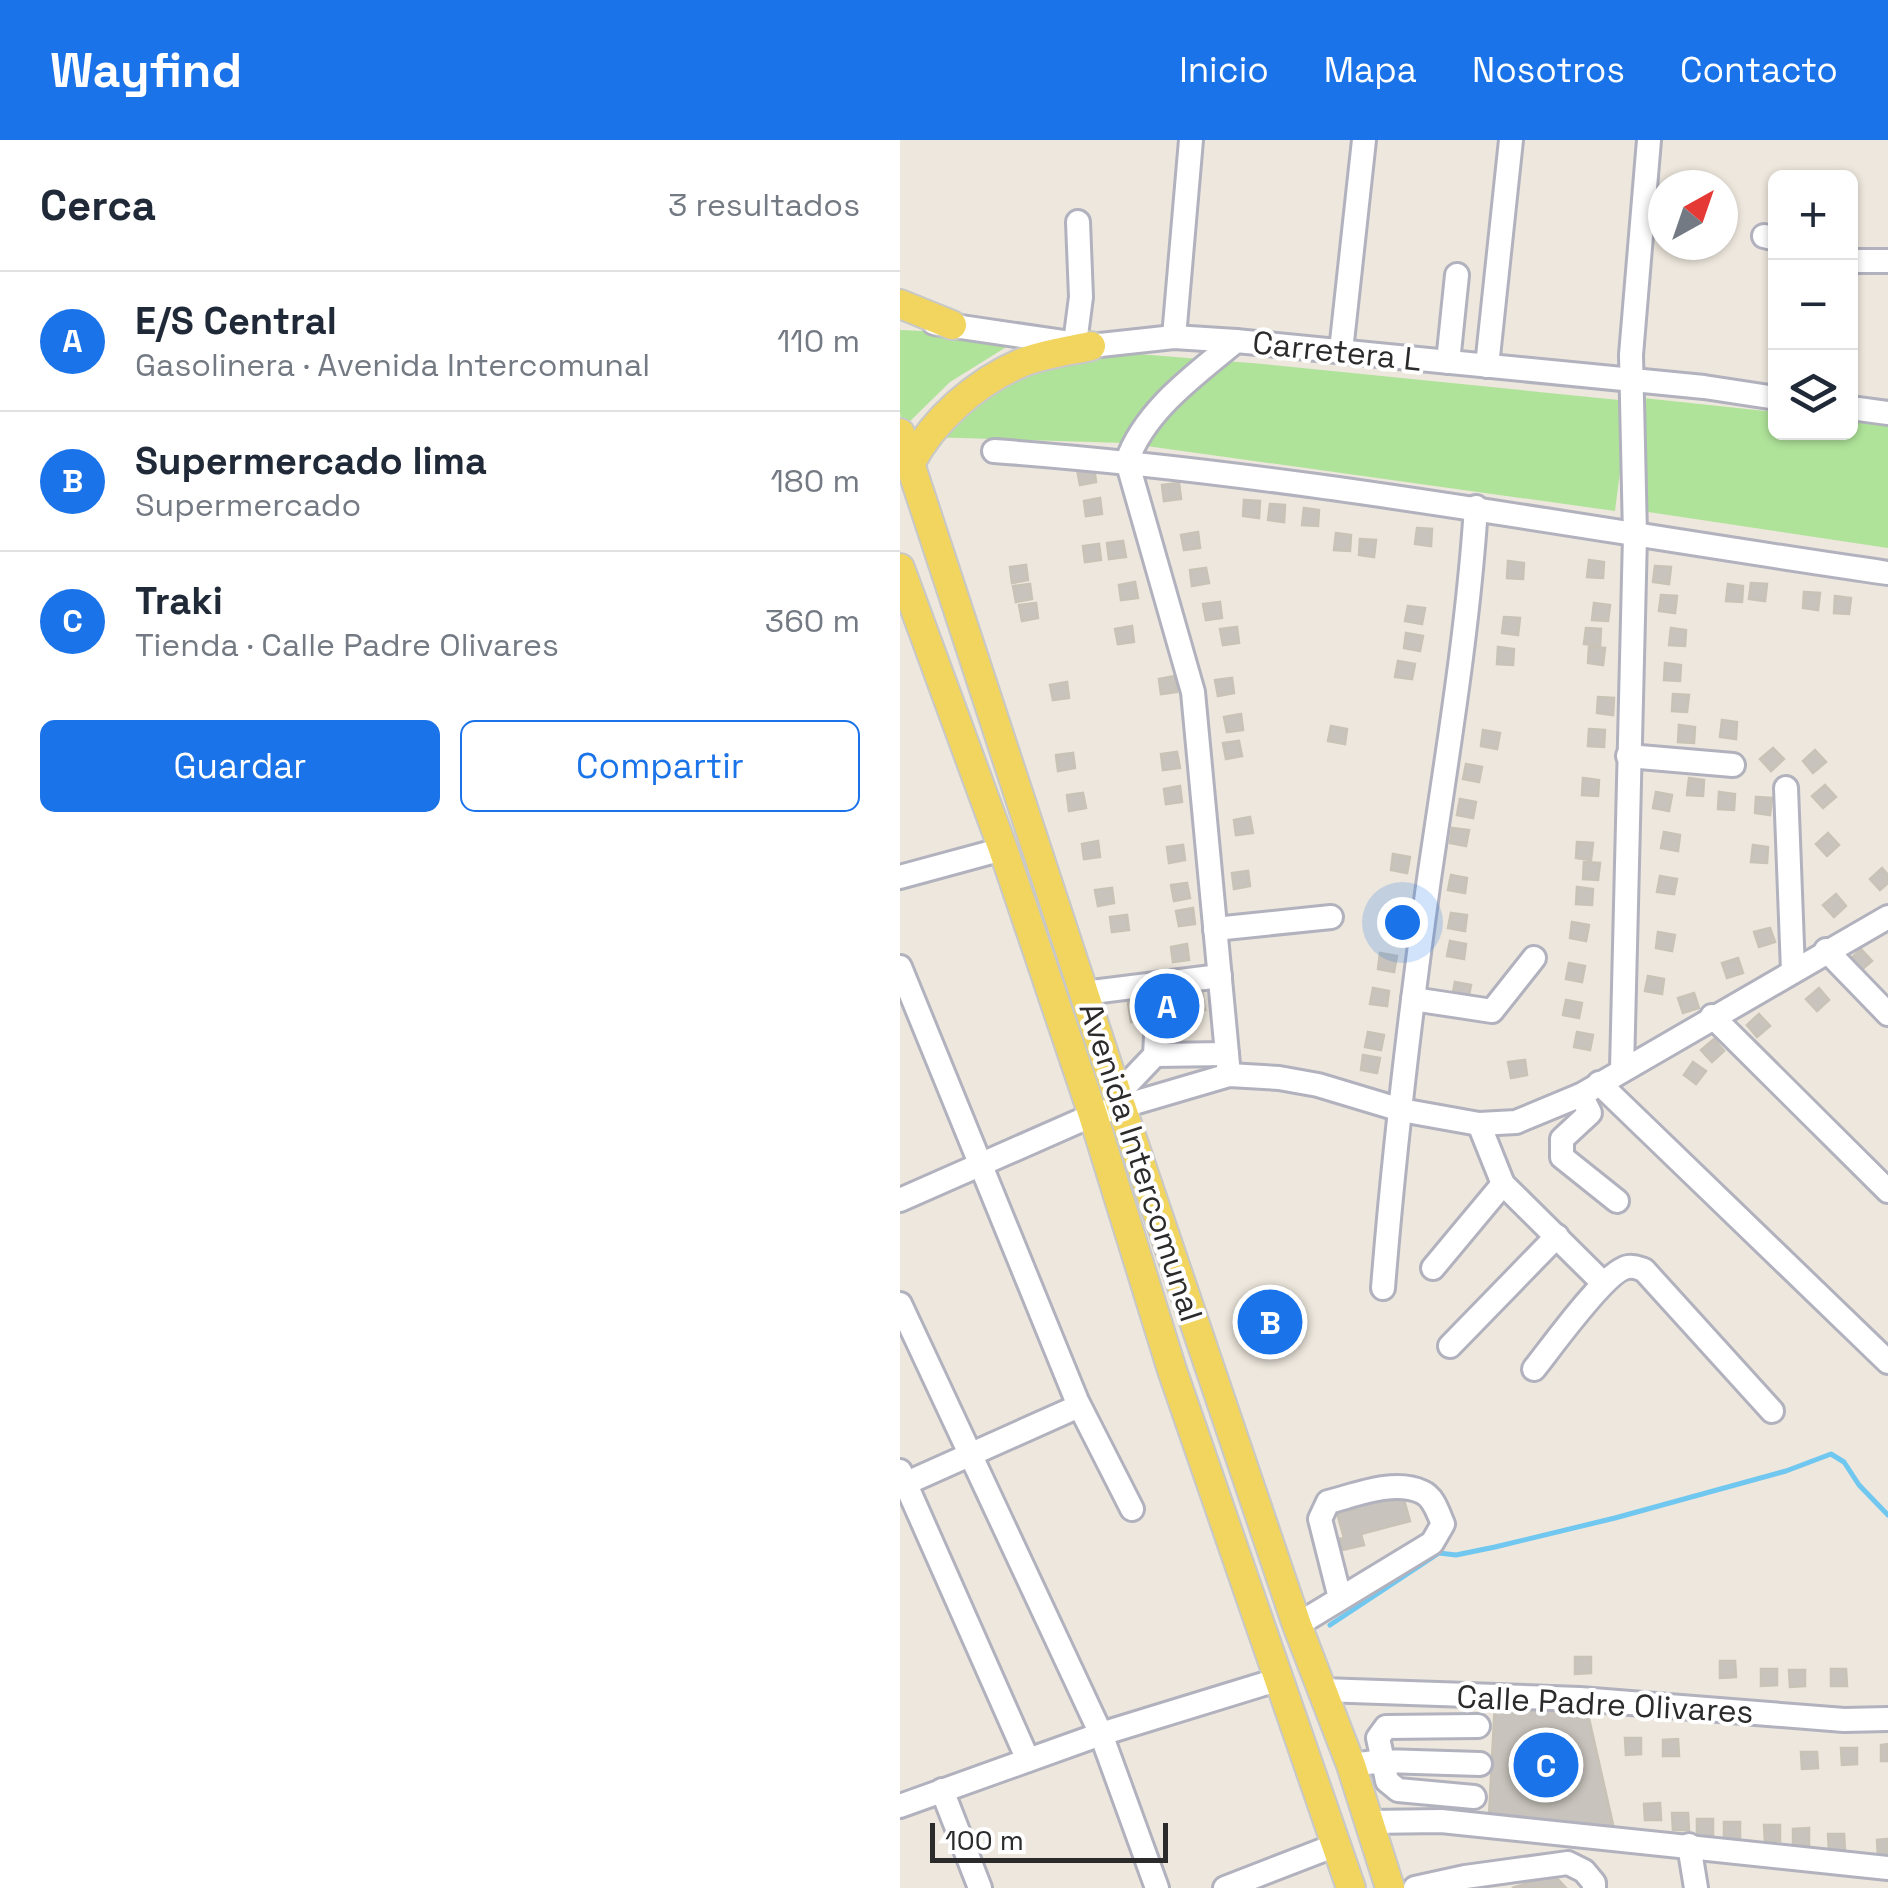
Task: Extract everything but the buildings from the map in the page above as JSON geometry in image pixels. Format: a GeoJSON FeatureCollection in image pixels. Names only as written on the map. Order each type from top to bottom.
{"type":"FeatureCollection","features":[{"type":"Feature","properties":{"kind":"main road"},"geometry":{"type":"LineString","coordinates":[[900,304],[952,326]]}},
{"type":"Feature","properties":{"kind":"main road"},"geometry":{"type":"LineString","coordinates":[[910,464],[936,424],[982,385],[1021,363],[1083,345]]}},
{"type":"Feature","properties":{"kind":"main road","name":"Avenida Intercomunal"},"geometry":{"type":"LineString","coordinates":[[900,432],[1120,1100],[1390,1888]]}},
{"type":"Feature","properties":{"kind":"main road","name":"Avenida Intercomunal"},"geometry":{"type":"LineString","coordinates":[[900,568],[1003,849],[1093,1115],[1172,1370],[1351,1888]]}},
{"type":"Feature","properties":{"kind":"street"},"geometry":{"type":"LineString","coordinates":[[1174,336],[1190,140]]}},
{"type":"Feature","properties":{"kind":"street"},"geometry":{"type":"LineString","coordinates":[[1341,350],[1364,140]]}},
{"type":"Feature","properties":{"kind":"street"},"geometry":{"type":"LineString","coordinates":[[1487,366],[1511,140]]}},
{"type":"Feature","properties":{"kind":"street"},"geometry":{"type":"LineString","coordinates":[[1622,1070],[1635,536],[1632,336],[1649,140]]}},
{"type":"Feature","properties":{"kind":"street"},"geometry":{"type":"LineString","coordinates":[[1078,222],[1083,345]]}},
{"type":"Feature","properties":{"kind":"street"},"geometry":{"type":"LineString","coordinates":[[1858,261],[1888,261]]}},
{"type":"Feature","properties":{"kind":"street"},"geometry":{"type":"LineString","coordinates":[[1448,362],[1458,275]]}},
{"type":"Feature","properties":{"kind":"street","name":"Carretera L"},"geometry":{"type":"LineString","coordinates":[[900,319],[1083,345],[1174,336],[1341,350],[1768,397]]}},
{"type":"Feature","properties":{"kind":"street"},"geometry":{"type":"LineString","coordinates":[[1228,1064],[1193,692],[1127,461],[1136,439],[1166,402],[1236,341]]}},
{"type":"Feature","properties":{"kind":"street"},"geometry":{"type":"LineString","coordinates":[[1858,409],[1888,413]]}},
{"type":"Feature","properties":{"kind":"street"},"geometry":{"type":"LineString","coordinates":[[994,451],[1127,461],[1476,508],[1635,536],[1888,572]]}},
{"type":"Feature","properties":{"kind":"street"},"geometry":{"type":"LineString","coordinates":[[1383,1288],[1412,999],[1465,646],[1476,508]]}},
{"type":"Feature","properties":{"kind":"street"},"geometry":{"type":"LineString","coordinates":[[1628,756],[1733,765]]}},
{"type":"Feature","properties":{"kind":"street"},"geometry":{"type":"LineString","coordinates":[[1786,788],[1793,971]]}},
{"type":"Feature","properties":{"kind":"street"},"geometry":{"type":"LineString","coordinates":[[900,878],[1003,849]]}},
{"type":"Feature","properties":{"kind":"street"},"geometry":{"type":"LineString","coordinates":[[1215,930],[1331,917]]}},
{"type":"Feature","properties":{"kind":"street"},"geometry":{"type":"LineString","coordinates":[[1155,1055],[1228,1064],[1401,1110],[1479,1124],[1516,1122],[1590,1089],[1888,917]]}},
{"type":"Feature","properties":{"kind":"street"},"geometry":{"type":"LineString","coordinates":[[1826,950],[1888,1014]]}},
{"type":"Feature","properties":{"kind":"street"},"geometry":{"type":"LineString","coordinates":[[1412,999],[1492,1011],[1534,958]]}},
{"type":"Feature","properties":{"kind":"street"},"geometry":{"type":"LineString","coordinates":[[900,967],[1079,1406],[1132,1509]]}},
{"type":"Feature","properties":{"kind":"street"},"geometry":{"type":"LineString","coordinates":[[1084,992],[1152,1000],[1220,976]]}},
{"type":"Feature","properties":{"kind":"street"},"geometry":{"type":"LineString","coordinates":[[1120,1100],[1155,1055],[1152,1000]]}},
{"type":"Feature","properties":{"kind":"street"},"geometry":{"type":"LineString","coordinates":[[1712,1016],[1888,1191]]}},
{"type":"Feature","properties":{"kind":"street"},"geometry":{"type":"LineString","coordinates":[[900,1200],[1120,1100],[1228,1064]]}},
{"type":"Feature","properties":{"kind":"street"},"geometry":{"type":"LineString","coordinates":[[1590,1089],[1590,1113],[1562,1139],[1562,1157],[1616,1202]]}},
{"type":"Feature","properties":{"kind":"street"},"geometry":{"type":"LineString","coordinates":[[1590,1089],[1888,1362]]}},
{"type":"Feature","properties":{"kind":"street"},"geometry":{"type":"LineString","coordinates":[[1479,1124],[1503,1184],[1603,1283]]}},
{"type":"Feature","properties":{"kind":"street"},"geometry":{"type":"LineString","coordinates":[[1433,1268],[1503,1184]]}},
{"type":"Feature","properties":{"kind":"street"},"geometry":{"type":"LineString","coordinates":[[1450,1346],[1558,1236]]}},
{"type":"Feature","properties":{"kind":"street"},"geometry":{"type":"LineString","coordinates":[[1534,1369],[1603,1283],[1624,1267],[1644,1270],[1772,1411]]}},
{"type":"Feature","properties":{"kind":"street"},"geometry":{"type":"LineString","coordinates":[[900,1304],[1101,1734],[1157,1888]]}},
{"type":"Feature","properties":{"kind":"street"},"geometry":{"type":"LineString","coordinates":[[1028,1760],[902,1480],[972,1454],[1079,1406]]}},
{"type":"Feature","properties":{"kind":"street"},"geometry":{"type":"LineString","coordinates":[[1298,1626],[1432,1543],[1444,1524],[1433,1501],[1423,1492],[1395,1486],[1328,1502],[1322,1508],[1320,1519],[1340,1598]]}},
{"type":"Feature","properties":{"kind":"street"},"geometry":{"type":"LineString","coordinates":[[900,1806],[1101,1734],[1280,1679]]}},
{"type":"Feature","properties":{"kind":"street","name":"Calle Padre Olivares"},"geometry":{"type":"LineString","coordinates":[[1322,1690],[1580,1698],[1844,1720],[1888,1719]]}},
{"type":"Feature","properties":{"kind":"street"},"geometry":{"type":"LineString","coordinates":[[1474,1797],[1398,1790],[1387,1781],[1378,1738],[1386,1727],[1478,1726]]}},
{"type":"Feature","properties":{"kind":"street"},"geometry":{"type":"LineString","coordinates":[[1351,1765],[1384,1761],[1480,1764]]}},
{"type":"Feature","properties":{"kind":"street"},"geometry":{"type":"LineString","coordinates":[[942,1790],[980,1888]]}},
{"type":"Feature","properties":{"kind":"street"},"geometry":{"type":"LineString","coordinates":[[1368,1822],[1442,1821],[1888,1868]]}},
{"type":"Feature","properties":{"kind":"street"},"geometry":{"type":"LineString","coordinates":[[1225,1888],[1336,1844]]}},
{"type":"Feature","properties":{"kind":"street"},"geometry":{"type":"LineString","coordinates":[[1690,1845],[1696,1888]]}},
{"type":"Feature","properties":{"kind":"street"},"geometry":{"type":"LineString","coordinates":[[1416,1888],[1466,1883],[1568,1863],[1584,1871],[1594,1882],[1594,1888]]}},
{"type":"Feature","properties":{"kind":"green space"},"geometry":{"type":"Polygon","coordinates":[[[900,330],[1014,335],[1016,341],[950,382],[904,427],[900,414],[900,330]]]}},
{"type":"Feature","properties":{"kind":"green space"},"geometry":{"type":"Polygon","coordinates":[[[1063,348],[1629,401],[1615,511],[1125,443],[928,437],[954,409],[1063,348]]]}},
{"type":"Feature","properties":{"kind":"green space"},"geometry":{"type":"Polygon","coordinates":[[[1643,398],[1768,411],[1768,440],[1858,440],[1858,421],[1888,424],[1888,548],[1635,510],[1643,398]]]}},
{"type":"Feature","properties":{"kind":"waterway"},"geometry":{"type":"LineString","coordinates":[[1330,1625],[1439,1553],[1456,1555],[1615,1518],[1786,1471],[1831,1454],[1844,1462],[1859,1485],[1888,1515]]}},
{"type":"Feature","properties":{"kind":"place","name":"E/S Central"},"geometry":{"type":"Point","coordinates":[1167,1006]}},
{"type":"Feature","properties":{"kind":"place","name":"Supermercado lima"},"geometry":{"type":"Point","coordinates":[1270,1322]}},
{"type":"Feature","properties":{"kind":"place","name":"Traki"},"geometry":{"type":"Point","coordinates":[1546,1765]}}]}
